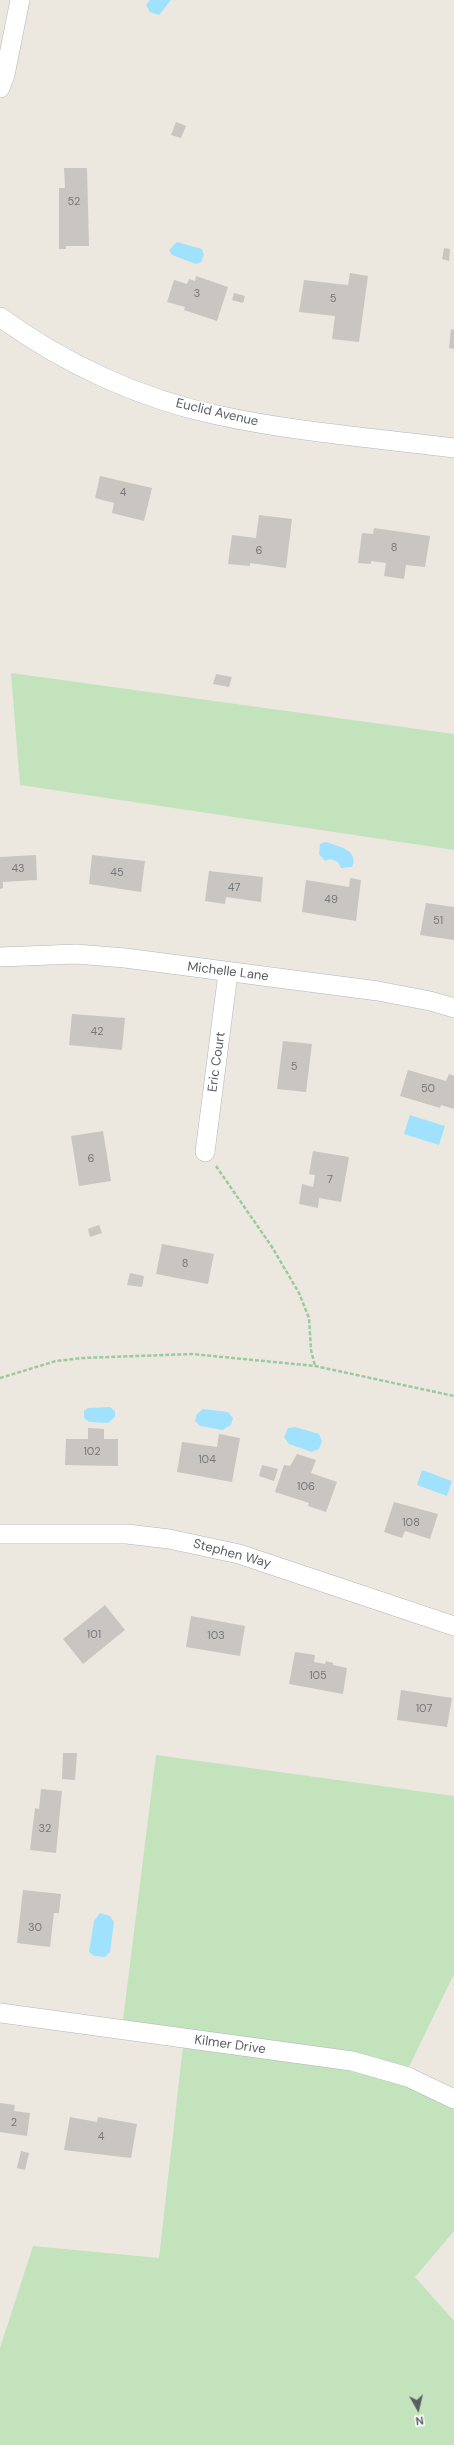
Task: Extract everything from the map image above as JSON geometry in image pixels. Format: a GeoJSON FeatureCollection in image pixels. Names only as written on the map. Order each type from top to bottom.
{"type":"FeatureCollection","features":[{"type":"Feature","properties":{"kind":"street"},"geometry":{"type":"LineString","coordinates":[[0,88],[5,75],[20,0]]}},
{"type":"Feature","properties":{"kind":"street","name":"Euclid Avenue"},"geometry":{"type":"LineString","coordinates":[[0,317],[31,340],[121,385],[173,403],[215,415],[259,424],[454,448]]}},
{"type":"Feature","properties":{"kind":"street","name":"Michelle Lane"},"geometry":{"type":"LineString","coordinates":[[0,957],[76,954],[378,991],[430,1001],[454,1008]]}},
{"type":"Feature","properties":{"kind":"street","name":"Eric Court"},"geometry":{"type":"LineString","coordinates":[[205,1152],[228,973]]}},
{"type":"Feature","properties":{"kind":"street","name":"Stephen Way"},"geometry":{"type":"LineString","coordinates":[[0,1534],[127,1534],[169,1539],[239,1554],[454,1626]]}},
{"type":"Feature","properties":{"kind":"street","name":"Kilmer Drive"},"geometry":{"type":"LineString","coordinates":[[0,2013],[352,2062],[408,2077],[454,2099]]}},
{"type":"Feature","properties":{"kind":"path"},"geometry":{"type":"LineString","coordinates":[[205,1152],[240,1198],[299,1293],[309,1318],[311,1350],[315,1366]]}},
{"type":"Feature","properties":{"kind":"path"},"geometry":{"type":"LineString","coordinates":[[0,1378],[56,1361],[123,1355],[192,1354],[315,1366],[454,1396]]}},
{"type":"Feature","properties":{"kind":"green space"},"geometry":{"type":"Polygon","coordinates":[[[11,673],[454,734],[454,850],[20,785],[11,673]]]}},
{"type":"Feature","properties":{"kind":"green space"},"geometry":{"type":"Polygon","coordinates":[[[156,1755],[454,1796],[454,1974],[406,2073],[454,2100],[454,2231],[415,2277],[454,2321],[454,2445],[0,2445],[0,2348],[33,2246],[159,2258],[184,2037],[122,2028],[156,1755]]]}},
{"type":"Feature","properties":{"kind":"water"},"geometry":{"type":"Polygon","coordinates":[[[150,0],[171,0],[159,15],[150,12],[146,5],[150,0]]]}},
{"type":"Feature","properties":{"kind":"water"},"geometry":{"type":"Polygon","coordinates":[[[177,242],[202,249],[204,255],[201,262],[196,264],[172,255],[169,250],[177,242]]]}},
{"type":"Feature","properties":{"kind":"water"},"geometry":{"type":"Polygon","coordinates":[[[326,842],[341,847],[350,853],[353,856],[354,861],[352,867],[341,868],[338,862],[330,859],[325,861],[319,854],[320,844],[326,842]]]}},
{"type":"Feature","properties":{"kind":"water"},"geometry":{"type":"Polygon","coordinates":[[[410,1115],[445,1126],[439,1145],[404,1134],[410,1115]]]}},
{"type":"Feature","properties":{"kind":"water"},"geometry":{"type":"Polygon","coordinates":[[[110,1407],[115,1411],[115,1417],[108,1423],[89,1422],[84,1418],[84,1411],[88,1408],[110,1407]]]}},
{"type":"Feature","properties":{"kind":"water"},"geometry":{"type":"Polygon","coordinates":[[[203,1409],[228,1412],[233,1418],[231,1425],[222,1430],[200,1426],[195,1421],[197,1414],[203,1409]]]}},
{"type":"Feature","properties":{"kind":"water"},"geometry":{"type":"Polygon","coordinates":[[[295,1427],[319,1434],[322,1441],[319,1449],[312,1452],[289,1444],[284,1437],[288,1428],[295,1427]]]}},
{"type":"Feature","properties":{"kind":"water"},"geometry":{"type":"Polygon","coordinates":[[[422,1470],[452,1481],[447,1496],[417,1485],[422,1470]]]}},
{"type":"Feature","properties":{"kind":"water"},"geometry":{"type":"Polygon","coordinates":[[[100,1913],[110,1916],[114,1922],[110,1952],[105,1957],[94,1956],[89,1952],[94,1921],[100,1913]]]}},
{"type":"Feature","properties":{"kind":"building"},"geometry":{"type":"Polygon","coordinates":[[[176,122],[186,126],[181,138],[171,135],[176,122]]]}},
{"type":"Feature","properties":{"kind":"building"},"geometry":{"type":"Polygon","coordinates":[[[64,168],[87,168],[89,246],[66,246],[66,249],[59,249],[59,188],[65,188],[64,168]]]}},
{"type":"Feature","properties":{"kind":"building"},"geometry":{"type":"Polygon","coordinates":[[[444,248],[450,249],[449,261],[442,259],[444,248]]]}},
{"type":"Feature","properties":{"kind":"building"},"geometry":{"type":"Polygon","coordinates":[[[350,273],[368,276],[359,342],[332,339],[335,316],[299,312],[304,280],[348,285],[350,273]]]}},
{"type":"Feature","properties":{"kind":"building"},"geometry":{"type":"Polygon","coordinates":[[[196,276],[228,287],[217,321],[184,310],[185,307],[167,302],[174,280],[187,284],[189,279],[195,281],[196,276]]]}},
{"type":"Feature","properties":{"kind":"building"},"geometry":{"type":"Polygon","coordinates":[[[234,293],[245,296],[243,303],[232,300],[234,293]]]}},
{"type":"Feature","properties":{"kind":"building"},"geometry":{"type":"Polygon","coordinates":[[[451,329],[454,330],[454,349],[449,348],[451,329]]]}},
{"type":"Feature","properties":{"kind":"building"},"geometry":{"type":"Polygon","coordinates":[[[100,476],[152,488],[144,521],[112,513],[114,503],[95,498],[100,476]]]}},
{"type":"Feature","properties":{"kind":"building"},"geometry":{"type":"Polygon","coordinates":[[[259,515],[292,519],[286,568],[250,563],[250,566],[228,564],[232,535],[256,538],[259,515]]]}},
{"type":"Feature","properties":{"kind":"building"},"geometry":{"type":"Polygon","coordinates":[[[374,528],[430,536],[425,567],[406,565],[404,579],[384,576],[386,563],[371,561],[371,564],[358,563],[362,533],[373,534],[374,528]]]}},
{"type":"Feature","properties":{"kind":"building"},"geometry":{"type":"Polygon","coordinates":[[[216,674],[232,677],[229,687],[213,684],[216,674]]]}},
{"type":"Feature","properties":{"kind":"building"},"geometry":{"type":"Polygon","coordinates":[[[36,855],[37,880],[3,882],[3,888],[0,889],[0,857],[36,855]]]}},
{"type":"Feature","properties":{"kind":"building"},"geometry":{"type":"Polygon","coordinates":[[[92,855],[145,861],[141,892],[89,884],[92,855]]]}},
{"type":"Feature","properties":{"kind":"building"},"geometry":{"type":"Polygon","coordinates":[[[209,871],[263,877],[261,902],[226,897],[225,904],[205,901],[209,871]]]}},
{"type":"Feature","properties":{"kind":"building"},"geometry":{"type":"Polygon","coordinates":[[[350,878],[361,880],[356,921],[302,912],[306,880],[349,887],[350,878]]]}},
{"type":"Feature","properties":{"kind":"building"},"geometry":{"type":"Polygon","coordinates":[[[426,903],[454,907],[454,940],[420,935],[426,903]]]}},
{"type":"Feature","properties":{"kind":"building"},"geometry":{"type":"Polygon","coordinates":[[[72,1014],[125,1018],[122,1050],[69,1045],[72,1014]]]}},
{"type":"Feature","properties":{"kind":"building"},"geometry":{"type":"Polygon","coordinates":[[[283,1041],[312,1044],[306,1092],[277,1089],[283,1041]]]}},
{"type":"Feature","properties":{"kind":"building"},"geometry":{"type":"Polygon","coordinates":[[[408,1070],[446,1081],[449,1074],[454,1076],[454,1109],[441,1105],[440,1108],[400,1096],[408,1070]]]}},
{"type":"Feature","properties":{"kind":"building"},"geometry":{"type":"Polygon","coordinates":[[[103,1131],[111,1181],[79,1186],[71,1136],[103,1131]]]}},
{"type":"Feature","properties":{"kind":"building"},"geometry":{"type":"Polygon","coordinates":[[[313,1151],[349,1157],[341,1202],[319,1198],[318,1208],[299,1204],[302,1184],[313,1187],[315,1175],[309,1174],[313,1151]]]}},
{"type":"Feature","properties":{"kind":"building"},"geometry":{"type":"Polygon","coordinates":[[[99,1225],[102,1233],[90,1237],[88,1229],[99,1225]]]}},
{"type":"Feature","properties":{"kind":"building"},"geometry":{"type":"Polygon","coordinates":[[[162,1244],[214,1254],[208,1284],[156,1274],[162,1244]]]}},
{"type":"Feature","properties":{"kind":"building"},"geometry":{"type":"Polygon","coordinates":[[[130,1273],[144,1276],[142,1287],[127,1285],[130,1273]]]}},
{"type":"Feature","properties":{"kind":"building"},"geometry":{"type":"Polygon","coordinates":[[[88,1428],[104,1429],[104,1439],[118,1439],[118,1466],[65,1465],[66,1439],[88,1439],[88,1428]]]}},
{"type":"Feature","properties":{"kind":"building"},"geometry":{"type":"Polygon","coordinates":[[[219,1434],[240,1438],[232,1482],[177,1472],[182,1442],[217,1447],[219,1434]]]}},
{"type":"Feature","properties":{"kind":"building"},"geometry":{"type":"Polygon","coordinates":[[[297,1454],[316,1460],[311,1473],[337,1482],[326,1512],[308,1506],[309,1503],[275,1492],[284,1465],[290,1466],[297,1454]]]}},
{"type":"Feature","properties":{"kind":"building"},"geometry":{"type":"Polygon","coordinates":[[[262,1465],[278,1469],[274,1481],[259,1476],[262,1465]]]}},
{"type":"Feature","properties":{"kind":"building"},"geometry":{"type":"Polygon","coordinates":[[[394,1502],[438,1514],[430,1539],[405,1531],[402,1538],[384,1532],[394,1502]]]}},
{"type":"Feature","properties":{"kind":"building"},"geometry":{"type":"Polygon","coordinates":[[[105,1605],[125,1630],[83,1664],[63,1639],[105,1605]]]}},
{"type":"Feature","properties":{"kind":"building"},"geometry":{"type":"Polygon","coordinates":[[[191,1616],[245,1626],[240,1656],[186,1647],[191,1616]]]}},
{"type":"Feature","properties":{"kind":"building"},"geometry":{"type":"Polygon","coordinates":[[[295,1652],[315,1655],[314,1662],[325,1664],[326,1661],[333,1663],[333,1665],[347,1668],[343,1694],[289,1684],[295,1652]]]}},
{"type":"Feature","properties":{"kind":"building"},"geometry":{"type":"Polygon","coordinates":[[[401,1690],[452,1698],[447,1727],[397,1720],[401,1690]]]}},
{"type":"Feature","properties":{"kind":"building"},"geometry":{"type":"Polygon","coordinates":[[[63,1753],[77,1753],[75,1780],[62,1779],[63,1753]]]}},
{"type":"Feature","properties":{"kind":"building"},"geometry":{"type":"Polygon","coordinates":[[[41,1789],[62,1791],[56,1853],[30,1850],[35,1808],[39,1809],[41,1789]]]}},
{"type":"Feature","properties":{"kind":"building"},"geometry":{"type":"Polygon","coordinates":[[[23,1890],[61,1894],[59,1913],[54,1913],[50,1947],[17,1943],[23,1890]]]}},
{"type":"Feature","properties":{"kind":"building"},"geometry":{"type":"Polygon","coordinates":[[[0,2103],[15,2105],[14,2111],[30,2113],[27,2136],[0,2132],[0,2103]]]}},
{"type":"Feature","properties":{"kind":"building"},"geometry":{"type":"Polygon","coordinates":[[[70,2117],[97,2122],[98,2117],[137,2124],[131,2158],[64,2150],[70,2117]]]}},
{"type":"Feature","properties":{"kind":"building"},"geometry":{"type":"Polygon","coordinates":[[[21,2151],[29,2153],[25,2170],[17,2168],[21,2151]]]}}]}
